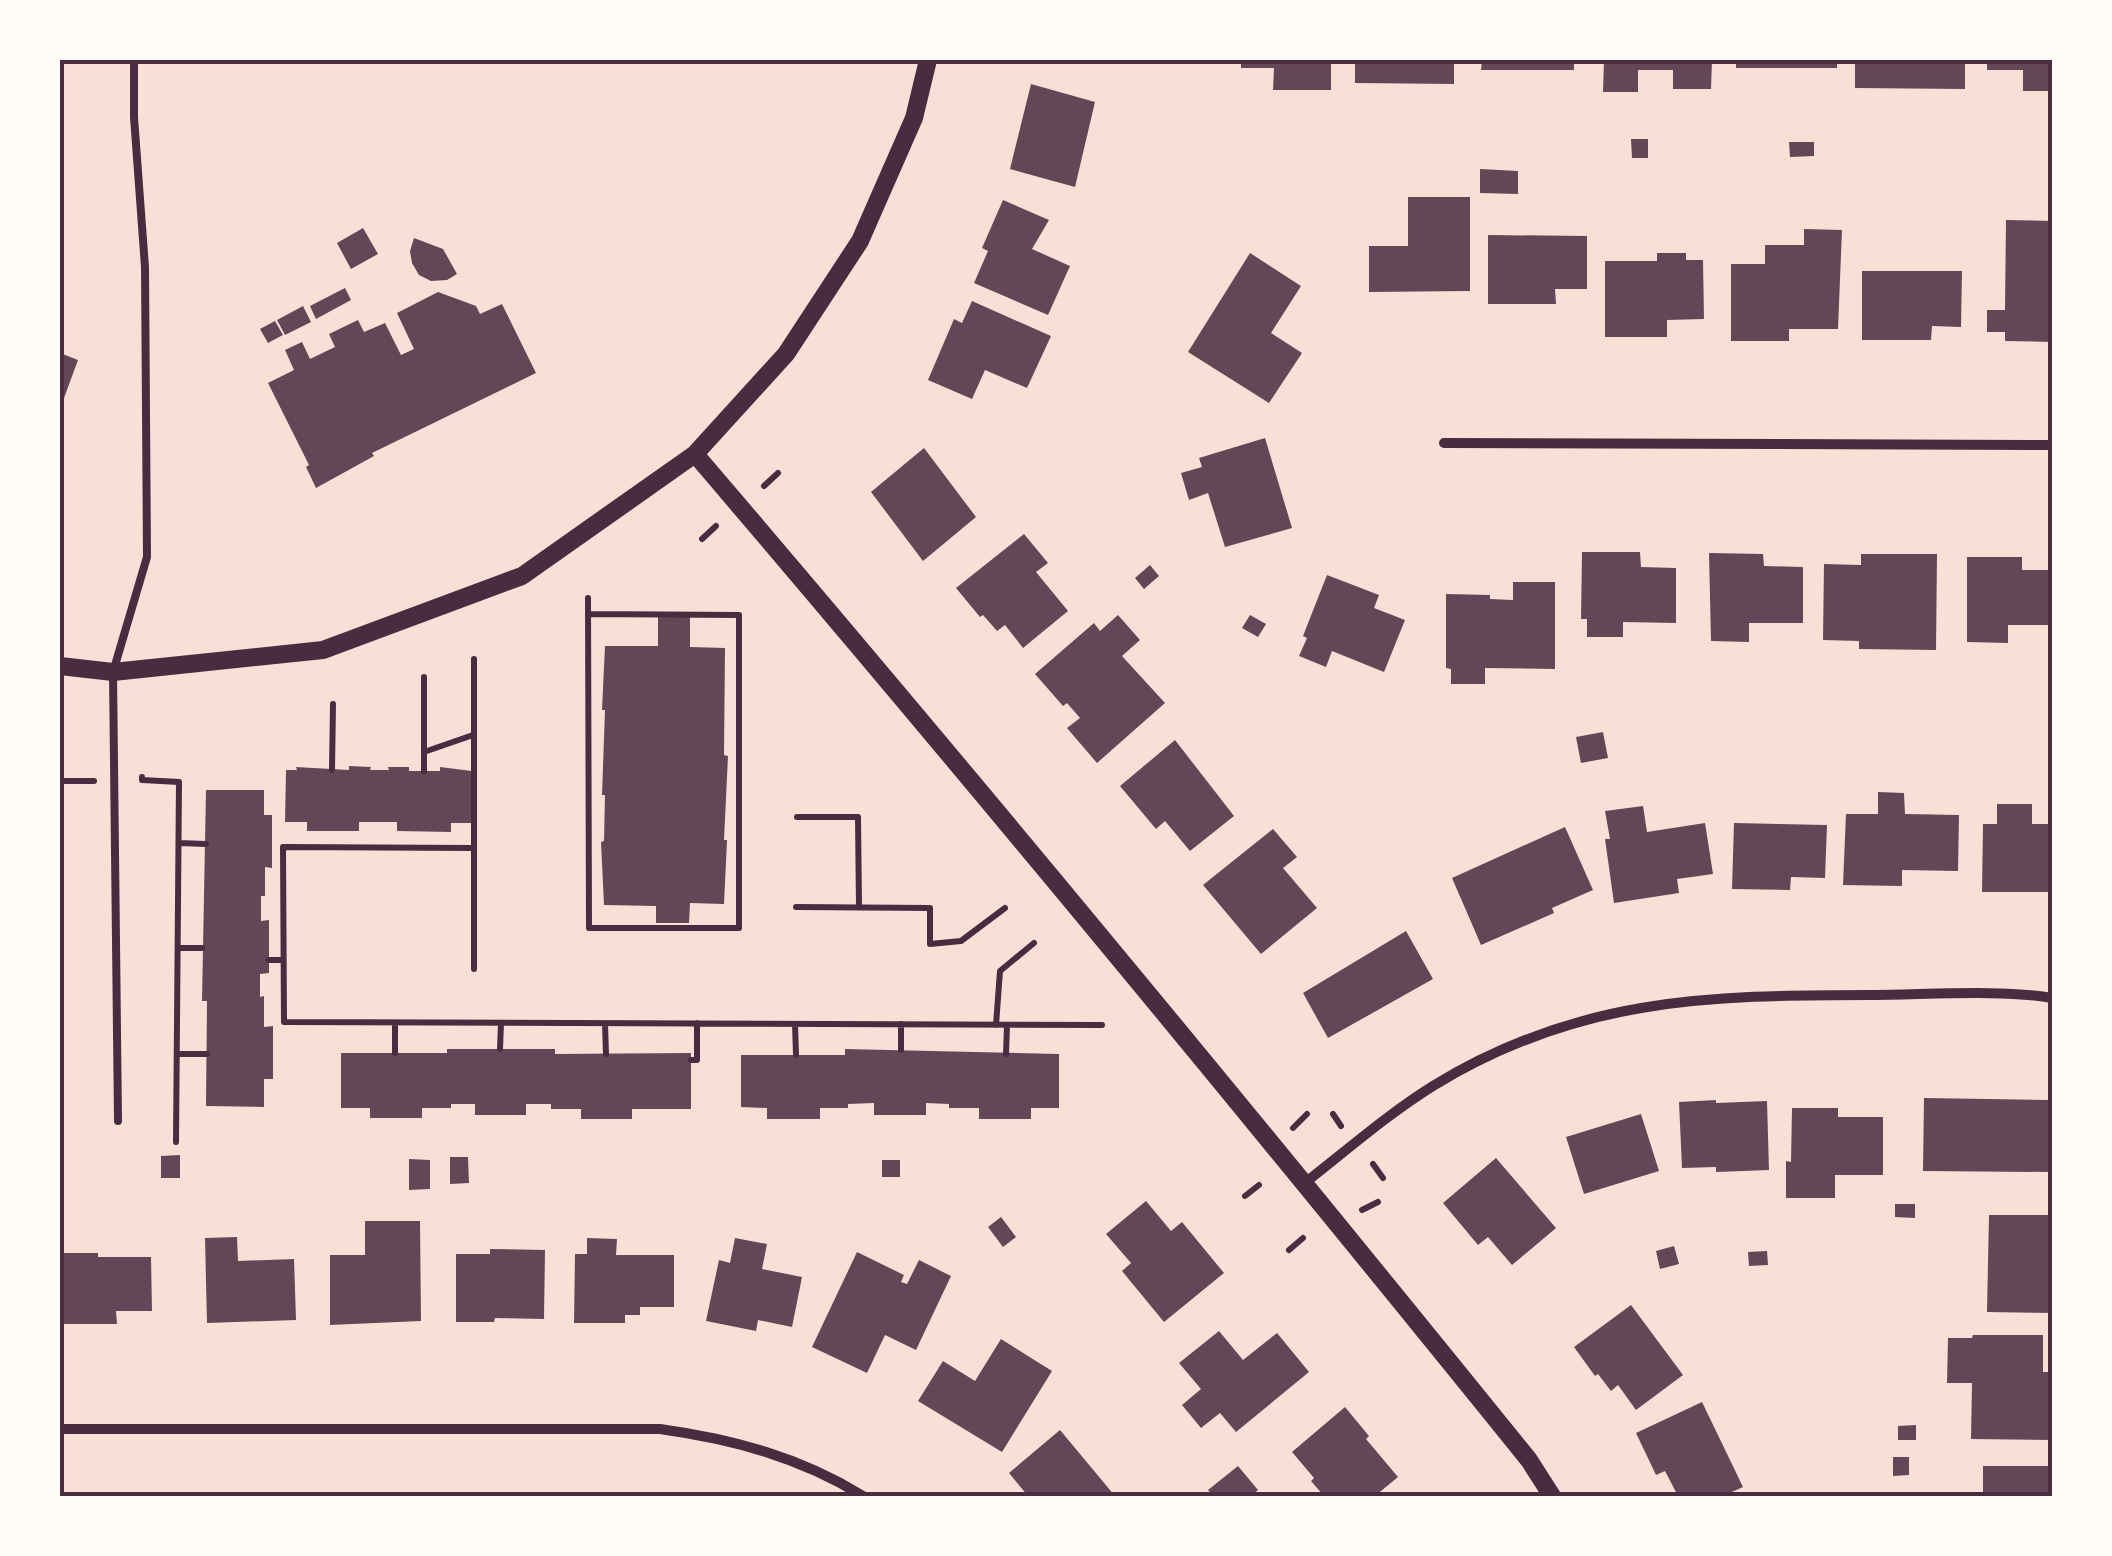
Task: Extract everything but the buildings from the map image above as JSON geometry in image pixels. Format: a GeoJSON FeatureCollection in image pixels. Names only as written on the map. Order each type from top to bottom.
{"type":"FeatureCollection","features":[{"type":"Feature","properties":{"kind":"street"},"geometry":{"type":"LineString","coordinates":[[60,666],[113,672],[324,650],[522,576],[695,454],[786,354],[860,241],[914,118],[928,60]]}},
{"type":"Feature","properties":{"kind":"street"},"geometry":{"type":"LineString","coordinates":[[1444,442],[2052,445]]}},
{"type":"Feature","properties":{"kind":"street"},"geometry":{"type":"LineString","coordinates":[[695,454],[1017,832],[1306,1182],[1529,1460],[1552,1496]]}},
{"type":"Feature","properties":{"kind":"street"},"geometry":{"type":"LineString","coordinates":[[1306,1182],[1432,1086],[1508,1046],[1582,1019],[1655,1003],[1768,995],[2052,998]]}},
{"type":"Feature","properties":{"kind":"street"},"geometry":{"type":"LineString","coordinates":[[60,1430],[660,1429],[717,1437],[775,1454],[834,1478],[864,1496]]}},
{"type":"Feature","properties":{"kind":"lane"},"geometry":{"type":"LineString","coordinates":[[118,1121],[113,672],[146,557],[145,267],[134,117],[134,60]]}},
{"type":"Feature","properties":{"kind":"path"},"geometry":{"type":"LineString","coordinates":[[764,486],[778,474]]}},
{"type":"Feature","properties":{"kind":"path"},"geometry":{"type":"LineString","coordinates":[[702,539],[716,526]]}},
{"type":"Feature","properties":{"kind":"path"},"geometry":{"type":"LineString","coordinates":[[588,598],[588,614],[590,928],[739,928],[739,614],[588,614]]}},
{"type":"Feature","properties":{"kind":"path"},"geometry":{"type":"LineString","coordinates":[[474,659],[474,968]]}},
{"type":"Feature","properties":{"kind":"path"},"geometry":{"type":"LineString","coordinates":[[424,678],[424,771]]}},
{"type":"Feature","properties":{"kind":"path"},"geometry":{"type":"LineString","coordinates":[[332,770],[333,704]]}},
{"type":"Feature","properties":{"kind":"path"},"geometry":{"type":"LineString","coordinates":[[424,752],[474,736]]}},
{"type":"Feature","properties":{"kind":"path"},"geometry":{"type":"LineString","coordinates":[[142,764],[142,780],[179,782],[176,1142]]}},
{"type":"Feature","properties":{"kind":"path"},"geometry":{"type":"LineString","coordinates":[[797,817],[858,817],[859,908]]}},
{"type":"Feature","properties":{"kind":"path"},"geometry":{"type":"LineString","coordinates":[[179,843],[206,844]]}},
{"type":"Feature","properties":{"kind":"path"},"geometry":{"type":"LineString","coordinates":[[473,848],[282,847],[284,1022],[1102,1025]]}},
{"type":"Feature","properties":{"kind":"path"},"geometry":{"type":"LineString","coordinates":[[796,907],[930,908],[930,944],[961,941],[1005,908]]}},
{"type":"Feature","properties":{"kind":"path"},"geometry":{"type":"LineString","coordinates":[[996,1024],[1000,971],[1034,943]]}},
{"type":"Feature","properties":{"kind":"path"},"geometry":{"type":"LineString","coordinates":[[178,948],[202,948]]}},
{"type":"Feature","properties":{"kind":"path"},"geometry":{"type":"LineString","coordinates":[[270,960],[283,960]]}},
{"type":"Feature","properties":{"kind":"path"},"geometry":{"type":"LineString","coordinates":[[394,1023],[394,1053]]}},
{"type":"Feature","properties":{"kind":"path"},"geometry":{"type":"LineString","coordinates":[[500,1049],[502,1023]]}},
{"type":"Feature","properties":{"kind":"path"},"geometry":{"type":"LineString","coordinates":[[605,1024],[606,1054]]}},
{"type":"Feature","properties":{"kind":"path"},"geometry":{"type":"LineString","coordinates":[[691,1060],[697,1060],[696,1024]]}},
{"type":"Feature","properties":{"kind":"path"},"geometry":{"type":"LineString","coordinates":[[795,1024],[796,1054]]}},
{"type":"Feature","properties":{"kind":"path"},"geometry":{"type":"LineString","coordinates":[[900,1024],[901,1050]]}},
{"type":"Feature","properties":{"kind":"path"},"geometry":{"type":"LineString","coordinates":[[1006,1054],[1007,1025]]}},
{"type":"Feature","properties":{"kind":"path"},"geometry":{"type":"LineString","coordinates":[[177,1054],[207,1054]]}},
{"type":"Feature","properties":{"kind":"path"},"geometry":{"type":"LineString","coordinates":[[1292,1129],[1307,1114]]}},
{"type":"Feature","properties":{"kind":"path"},"geometry":{"type":"LineString","coordinates":[[1372,1164],[1383,1178]]}},
{"type":"Feature","properties":{"kind":"path"},"geometry":{"type":"LineString","coordinates":[[1245,1196],[1258,1185]]}},
{"type":"Feature","properties":{"kind":"path"},"geometry":{"type":"LineString","coordinates":[[1360,1210],[1378,1202]]}},
{"type":"Feature","properties":{"kind":"path"},"geometry":{"type":"LineString","coordinates":[[1289,1250],[1303,1238]]}}]}
